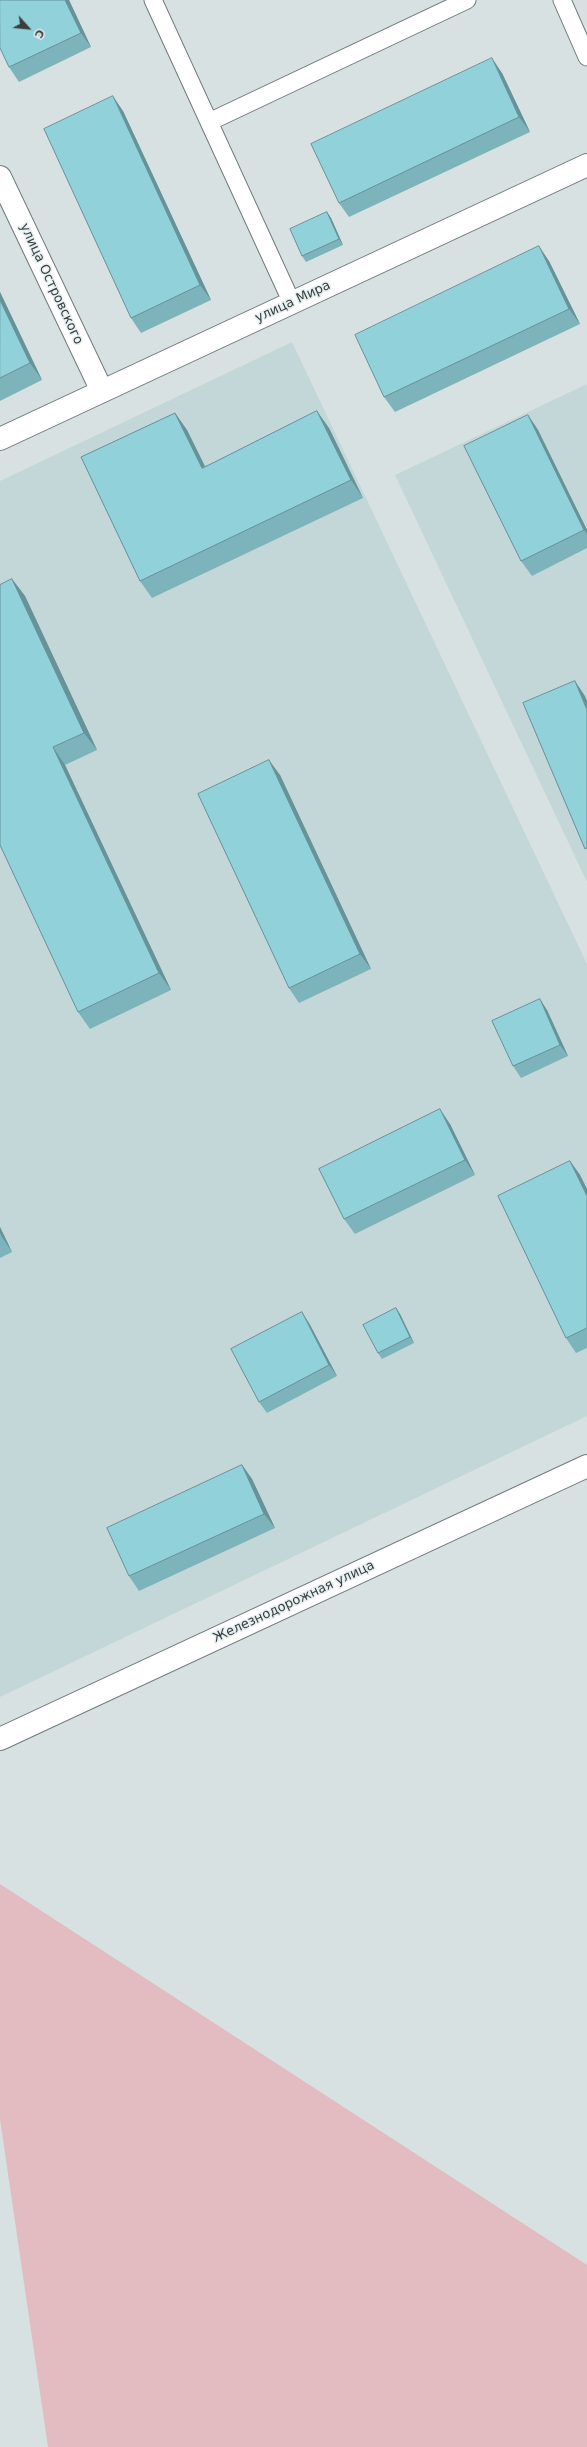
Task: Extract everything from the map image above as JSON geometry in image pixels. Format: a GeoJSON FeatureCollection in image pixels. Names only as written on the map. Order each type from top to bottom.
{"type":"FeatureCollection","features":[{"type":"Feature","properties":{"kind":"street","name":"улица Мира"},"geometry":{"type":"LineString","coordinates":[[0,439],[587,165]]}},
{"type":"Feature","properties":{"kind":"street","name":"улица Островского"},"geometry":{"type":"LineString","coordinates":[[0,177],[102,391]]}},
{"type":"Feature","properties":{"kind":"street","name":"Железнодорожная улица"},"geometry":{"type":"LineString","coordinates":[[0,1739],[587,1466]]}},
{"type":"Feature","properties":{"kind":"lane"},"geometry":{"type":"LineString","coordinates":[[153,0],[292,302]]}},
{"type":"Feature","properties":{"kind":"lane"},"geometry":{"type":"LineString","coordinates":[[209,122],[467,0]]}},
{"type":"Feature","properties":{"kind":"lane"},"geometry":{"type":"LineString","coordinates":[[562,0],[587,57]]}},
{"type":"Feature","properties":{"kind":"shaded area"},"geometry":{"type":"Polygon","coordinates":[[[292,342],[587,964],[587,1416],[0,1697],[0,481],[292,342]]]}},
{"type":"Feature","properties":{"kind":"shaded area"},"geometry":{"type":"Polygon","coordinates":[[[587,384],[587,882],[395,475],[587,384]]]}},
{"type":"Feature","properties":{"kind":"shaded area"},"geometry":{"type":"Polygon","coordinates":[[[0,1884],[587,2265],[587,2447],[48,2447],[0,2119],[0,1884]]]}},
{"type":"Feature","properties":{"kind":"building"},"geometry":{"type":"Polygon","coordinates":[[[0,0],[65,0],[81,33],[9,67],[0,48],[0,0]]]}},
{"type":"Feature","properties":{"kind":"building"},"geometry":{"type":"Polygon","coordinates":[[[492,58],[519,117],[339,203],[311,144],[492,58]]]}},
{"type":"Feature","properties":{"kind":"building"},"geometry":{"type":"Polygon","coordinates":[[[113,96],[200,285],[131,318],[44,129],[113,96]]]}},
{"type":"Feature","properties":{"kind":"building"},"geometry":{"type":"Polygon","coordinates":[[[327,212],[339,239],[302,256],[290,229],[327,212]]]}},
{"type":"Feature","properties":{"kind":"building"},"geometry":{"type":"Polygon","coordinates":[[[539,246],[569,309],[384,397],[355,335],[539,246]]]}},
{"type":"Feature","properties":{"kind":"building"},"geometry":{"type":"Polygon","coordinates":[[[0,300],[30,363],[0,378],[0,300]]]}},
{"type":"Feature","properties":{"kind":"building"},"geometry":{"type":"Polygon","coordinates":[[[317,411],[351,480],[140,581],[81,457],[175,413],[202,468],[317,411]]]}},
{"type":"Feature","properties":{"kind":"building"},"geometry":{"type":"Polygon","coordinates":[[[528,415],[584,530],[521,561],[464,446],[528,415]]]}},
{"type":"Feature","properties":{"kind":"building"},"geometry":{"type":"Polygon","coordinates":[[[12,579],[84,733],[53,747],[159,973],[78,1012],[0,845],[0,585],[12,579]]]}},
{"type":"Feature","properties":{"kind":"building"},"geometry":{"type":"Polygon","coordinates":[[[575,681],[587,710],[587,848],[585,849],[523,703],[575,681]]]}},
{"type":"Feature","properties":{"kind":"building"},"geometry":{"type":"Polygon","coordinates":[[[269,760],[360,954],[289,988],[198,794],[269,760]]]}},
{"type":"Feature","properties":{"kind":"building"},"geometry":{"type":"Polygon","coordinates":[[[540,999],[560,1045],[513,1066],[492,1021],[540,999]]]}},
{"type":"Feature","properties":{"kind":"building"},"geometry":{"type":"Polygon","coordinates":[[[440,1109],[465,1160],[344,1219],[319,1169],[440,1109]]]}},
{"type":"Feature","properties":{"kind":"building"},"geometry":{"type":"Polygon","coordinates":[[[570,1161],[587,1196],[587,1328],[566,1338],[498,1196],[570,1161]]]}},
{"type":"Feature","properties":{"kind":"building"},"geometry":{"type":"Polygon","coordinates":[[[396,1308],[410,1337],[378,1353],[363,1325],[396,1308]]]}},
{"type":"Feature","properties":{"kind":"building"},"geometry":{"type":"Polygon","coordinates":[[[302,1312],[329,1365],[259,1402],[231,1349],[302,1312]]]}},
{"type":"Feature","properties":{"kind":"building"},"geometry":{"type":"Polygon","coordinates":[[[242,1465],[264,1514],[129,1576],[107,1528],[242,1465]]]}}]}
